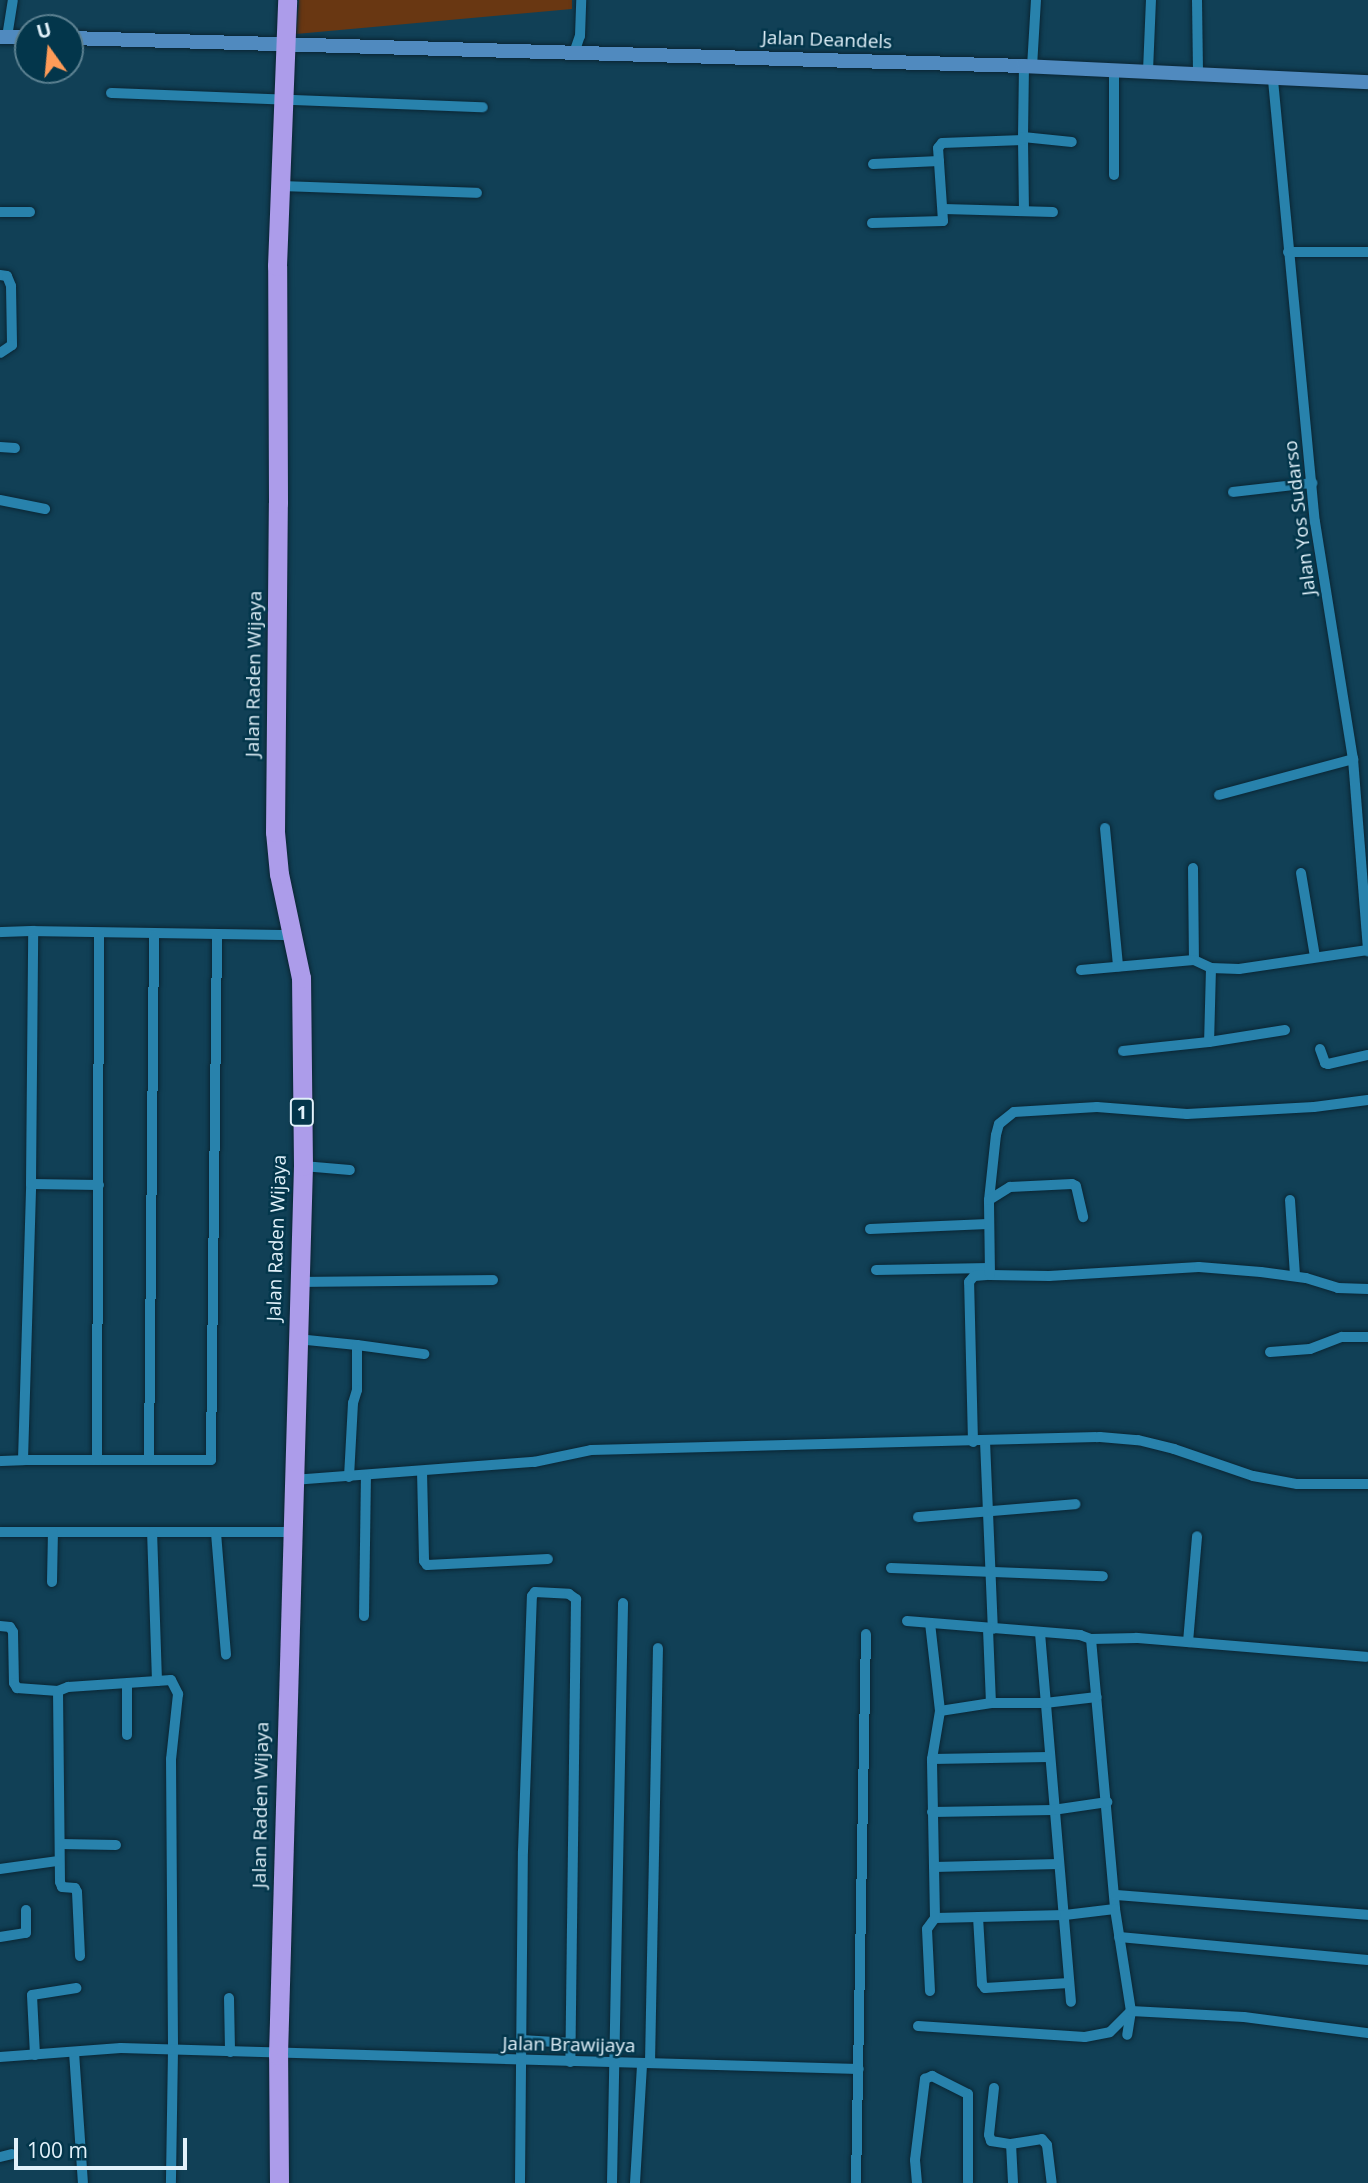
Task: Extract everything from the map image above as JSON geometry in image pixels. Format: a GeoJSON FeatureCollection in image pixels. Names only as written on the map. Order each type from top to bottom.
{"type":"FeatureCollection","features":[{"type":"Feature","properties":{"kind":"highway","name":"1"},"geometry":{"type":"LineString","coordinates":[[285,44],[288,0]]}},
{"type":"Feature","properties":{"kind":"highway","name":"Jalan Raden Wijaya"},"geometry":{"type":"LineString","coordinates":[[279,2183],[278,2055],[290,1532],[303,1166],[301,978],[279,874],[275,832],[279,186],[285,44]]}},
{"type":"Feature","properties":{"kind":"street"},"geometry":{"type":"LineString","coordinates":[[3,37],[13,0]]}},
{"type":"Feature","properties":{"kind":"street"},"geometry":{"type":"LineString","coordinates":[[577,53],[581,0]]}},
{"type":"Feature","properties":{"kind":"street"},"geometry":{"type":"LineString","coordinates":[[1024,210],[1023,138],[1035,0]]}},
{"type":"Feature","properties":{"kind":"street"},"geometry":{"type":"LineString","coordinates":[[1148,71],[1151,0]]}},
{"type":"Feature","properties":{"kind":"street"},"geometry":{"type":"LineString","coordinates":[[1197,0],[1198,73]]}},
{"type":"Feature","properties":{"kind":"street","name":"Jalan Deandels"},"geometry":{"type":"LineString","coordinates":[[84,38],[603,52],[1148,71],[1273,80],[1368,82]]}},
{"type":"Feature","properties":{"kind":"street"},"geometry":{"type":"LineString","coordinates":[[1114,175],[1115,70]]}},
{"type":"Feature","properties":{"kind":"street","name":"Jalan Yos Sudarso"},"geometry":{"type":"LineString","coordinates":[[1273,80],[1315,522],[1353,759],[1368,951]]}},
{"type":"Feature","properties":{"kind":"street"},"geometry":{"type":"LineString","coordinates":[[111,93],[483,107]]}},
{"type":"Feature","properties":{"kind":"street"},"geometry":{"type":"LineString","coordinates":[[872,223],[939,222],[944,219],[938,148],[942,143],[1023,138],[1072,142]]}},
{"type":"Feature","properties":{"kind":"street"},"geometry":{"type":"LineString","coordinates":[[873,164],[939,161]]}},
{"type":"Feature","properties":{"kind":"street"},"geometry":{"type":"LineString","coordinates":[[279,186],[477,193]]}},
{"type":"Feature","properties":{"kind":"street"},"geometry":{"type":"LineString","coordinates":[[944,209],[1053,212]]}},
{"type":"Feature","properties":{"kind":"street"},"geometry":{"type":"LineString","coordinates":[[0,212],[30,212]]}},
{"type":"Feature","properties":{"kind":"street"},"geometry":{"type":"LineString","coordinates":[[1288,252],[1368,252]]}},
{"type":"Feature","properties":{"kind":"street"},"geometry":{"type":"LineString","coordinates":[[0,275],[7,276],[11,286],[12,345],[0,354]]}},
{"type":"Feature","properties":{"kind":"street"},"geometry":{"type":"LineString","coordinates":[[0,447],[15,448]]}},
{"type":"Feature","properties":{"kind":"street"},"geometry":{"type":"LineString","coordinates":[[1233,492],[1312,483]]}},
{"type":"Feature","properties":{"kind":"street"},"geometry":{"type":"LineString","coordinates":[[0,500],[45,509]]}},
{"type":"Feature","properties":{"kind":"street"},"geometry":{"type":"LineString","coordinates":[[1219,795],[1353,759]]}},
{"type":"Feature","properties":{"kind":"street"},"geometry":{"type":"LineString","coordinates":[[1105,828],[1118,966]]}},
{"type":"Feature","properties":{"kind":"street"},"geometry":{"type":"LineString","coordinates":[[1193,869],[1194,960]]}},
{"type":"Feature","properties":{"kind":"street"},"geometry":{"type":"LineString","coordinates":[[1301,873],[1315,957]]}},
{"type":"Feature","properties":{"kind":"street"},"geometry":{"type":"LineString","coordinates":[[0,932],[293,935]]}},
{"type":"Feature","properties":{"kind":"street"},"geometry":{"type":"LineString","coordinates":[[23,1460],[31,1184],[33,932]]}},
{"type":"Feature","properties":{"kind":"street"},"geometry":{"type":"LineString","coordinates":[[97,1460],[99,933]]}},
{"type":"Feature","properties":{"kind":"street"},"geometry":{"type":"LineString","coordinates":[[149,1458],[154,935]]}},
{"type":"Feature","properties":{"kind":"street"},"geometry":{"type":"LineString","coordinates":[[0,1461],[149,1458],[211,1460],[217,936]]}},
{"type":"Feature","properties":{"kind":"street"},"geometry":{"type":"LineString","coordinates":[[1081,970],[1194,960],[1211,968],[1239,969],[1368,951]]}},
{"type":"Feature","properties":{"kind":"street"},"geometry":{"type":"LineString","coordinates":[[1209,1042],[1211,968]]}},
{"type":"Feature","properties":{"kind":"street"},"geometry":{"type":"LineString","coordinates":[[1123,1051],[1209,1042],[1285,1030]]}},
{"type":"Feature","properties":{"kind":"street"},"geometry":{"type":"LineString","coordinates":[[1320,1049],[1325,1063],[1328,1064],[1368,1055]]}},
{"type":"Feature","properties":{"kind":"street"},"geometry":{"type":"LineString","coordinates":[[990,1271],[989,1200],[996,1135],[999,1124],[1014,1112],[1097,1107],[1186,1114],[1314,1107],[1368,1100]]}},
{"type":"Feature","properties":{"kind":"street"},"geometry":{"type":"LineString","coordinates":[[303,1166],[350,1170]]}},
{"type":"Feature","properties":{"kind":"street"},"geometry":{"type":"LineString","coordinates":[[31,1184],[99,1185]]}},
{"type":"Feature","properties":{"kind":"street"},"geometry":{"type":"LineString","coordinates":[[989,1200],[1010,1187],[1072,1184],[1076,1186],[1083,1217]]}},
{"type":"Feature","properties":{"kind":"street"},"geometry":{"type":"LineString","coordinates":[[1290,1200],[1294,1276]]}},
{"type":"Feature","properties":{"kind":"street"},"geometry":{"type":"LineString","coordinates":[[870,1229],[988,1224]]}},
{"type":"Feature","properties":{"kind":"street"},"geometry":{"type":"LineString","coordinates":[[876,1270],[990,1271],[1049,1276],[1199,1267],[1294,1276],[1338,1288],[1368,1289]]}},
{"type":"Feature","properties":{"kind":"street"},"geometry":{"type":"LineString","coordinates":[[973,1442],[969,1282],[974,1276],[990,1271]]}},
{"type":"Feature","properties":{"kind":"street"},"geometry":{"type":"LineString","coordinates":[[300,1282],[493,1280]]}},
{"type":"Feature","properties":{"kind":"street"},"geometry":{"type":"LineString","coordinates":[[1270,1352],[1310,1349],[1342,1337],[1368,1337]]}},
{"type":"Feature","properties":{"kind":"street"},"geometry":{"type":"LineString","coordinates":[[297,1339],[424,1354]]}},
{"type":"Feature","properties":{"kind":"street"},"geometry":{"type":"LineString","coordinates":[[349,1477],[353,1403],[357,1390],[357,1345]]}},
{"type":"Feature","properties":{"kind":"street"},"geometry":{"type":"LineString","coordinates":[[293,1480],[530,1463],[591,1450],[1100,1437],[1138,1440],[1253,1476],[1297,1484],[1368,1484]]}},
{"type":"Feature","properties":{"kind":"street"},"geometry":{"type":"LineString","coordinates":[[985,1441],[993,1573],[991,1703]]}},
{"type":"Feature","properties":{"kind":"street"},"geometry":{"type":"LineString","coordinates":[[422,1471],[424,1561],[427,1565],[548,1559]]}},
{"type":"Feature","properties":{"kind":"street"},"geometry":{"type":"LineString","coordinates":[[364,1616],[366,1476]]}},
{"type":"Feature","properties":{"kind":"street"},"geometry":{"type":"LineString","coordinates":[[918,1517],[1075,1504]]}},
{"type":"Feature","properties":{"kind":"street"},"geometry":{"type":"LineString","coordinates":[[0,1532],[290,1532]]}},
{"type":"Feature","properties":{"kind":"street"},"geometry":{"type":"LineString","coordinates":[[52,1582],[53,1532]]}},
{"type":"Feature","properties":{"kind":"street"},"geometry":{"type":"LineString","coordinates":[[152,1532],[156,1681]]}},
{"type":"Feature","properties":{"kind":"street"},"geometry":{"type":"LineString","coordinates":[[216,1533],[226,1655]]}},
{"type":"Feature","properties":{"kind":"street"},"geometry":{"type":"LineString","coordinates":[[1188,1642],[1197,1535]]}},
{"type":"Feature","properties":{"kind":"street"},"geometry":{"type":"LineString","coordinates":[[891,1568],[1103,1576]]}},
{"type":"Feature","properties":{"kind":"street"},"geometry":{"type":"LineString","coordinates":[[520,2183],[523,1851],[532,1597],[535,1592],[576,1596],[570,2062]]}},
{"type":"Feature","properties":{"kind":"street"},"geometry":{"type":"LineString","coordinates":[[612,2183],[623,1603]]}},
{"type":"Feature","properties":{"kind":"street"},"geometry":{"type":"LineString","coordinates":[[907,1621],[1091,1639],[1188,1642],[1366,1657]]}},
{"type":"Feature","properties":{"kind":"street"},"geometry":{"type":"LineString","coordinates":[[930,1623],[940,1711],[932,1759],[935,1918],[927,1929],[930,1991]]}},
{"type":"Feature","properties":{"kind":"street"},"geometry":{"type":"LineString","coordinates":[[0,1626],[10,1627],[13,1632],[14,1683],[17,1688],[58,1691],[68,1687],[171,1680],[178,1694],[171,1759],[171,2183]]}},
{"type":"Feature","properties":{"kind":"street"},"geometry":{"type":"LineString","coordinates":[[1040,1633],[1053,1810],[1072,2002]]}},
{"type":"Feature","properties":{"kind":"street"},"geometry":{"type":"LineString","coordinates":[[856,2183],[859,1870],[866,1634]]}},
{"type":"Feature","properties":{"kind":"street"},"geometry":{"type":"LineString","coordinates":[[1091,1639],[1115,1909],[1130,2011],[1127,2035]]}},
{"type":"Feature","properties":{"kind":"street"},"geometry":{"type":"LineString","coordinates":[[635,2183],[646,2063],[658,1648]]}},
{"type":"Feature","properties":{"kind":"street"},"geometry":{"type":"LineString","coordinates":[[127,1684],[127,1735]]}},
{"type":"Feature","properties":{"kind":"street"},"geometry":{"type":"LineString","coordinates":[[58,1691],[58,1861],[60,1885],[75,1888],[77,1892],[80,1956]]}},
{"type":"Feature","properties":{"kind":"street"},"geometry":{"type":"LineString","coordinates":[[940,1711],[991,1703],[1045,1703],[1097,1697]]}},
{"type":"Feature","properties":{"kind":"street"},"geometry":{"type":"LineString","coordinates":[[932,1759],[1049,1757]]}},
{"type":"Feature","properties":{"kind":"street"},"geometry":{"type":"LineString","coordinates":[[932,1812],[1053,1810],[1107,1802]]}},
{"type":"Feature","properties":{"kind":"street"},"geometry":{"type":"LineString","coordinates":[[60,1844],[116,1845]]}},
{"type":"Feature","properties":{"kind":"street"},"geometry":{"type":"LineString","coordinates":[[0,1869],[58,1861]]}},
{"type":"Feature","properties":{"kind":"street"},"geometry":{"type":"LineString","coordinates":[[934,1867],[1059,1864]]}},
{"type":"Feature","properties":{"kind":"street"},"geometry":{"type":"LineString","coordinates":[[1115,1895],[1368,1915]]}},
{"type":"Feature","properties":{"kind":"street"},"geometry":{"type":"LineString","coordinates":[[935,1918],[1065,1914],[1115,1909]]}},
{"type":"Feature","properties":{"kind":"street"},"geometry":{"type":"LineString","coordinates":[[0,1937],[26,1933],[26,1910]]}},
{"type":"Feature","properties":{"kind":"street"},"geometry":{"type":"LineString","coordinates":[[978,1917],[982,1984],[985,1988],[1069,1983]]}},
{"type":"Feature","properties":{"kind":"street"},"geometry":{"type":"LineString","coordinates":[[1119,1937],[1368,1961]]}},
{"type":"Feature","properties":{"kind":"street"},"geometry":{"type":"LineString","coordinates":[[35,2054],[32,1996],[76,1988]]}},
{"type":"Feature","properties":{"kind":"street"},"geometry":{"type":"LineString","coordinates":[[229,1998],[229,2052]]}},
{"type":"Feature","properties":{"kind":"street"},"geometry":{"type":"LineString","coordinates":[[918,2026],[1085,2037],[1110,2032],[1130,2011],[1244,2017],[1368,2033]]}},
{"type":"Feature","properties":{"kind":"street"},"geometry":{"type":"LineString","coordinates":[[522,2040],[571,2043]]}},
{"type":"Feature","properties":{"kind":"street","name":"Jalan Brawijaya"},"geometry":{"type":"LineString","coordinates":[[0,2057],[116,2049],[859,2069]]}},
{"type":"Feature","properties":{"kind":"street"},"geometry":{"type":"LineString","coordinates":[[74,2052],[83,2183]]}},
{"type":"Feature","properties":{"kind":"street"},"geometry":{"type":"LineString","coordinates":[[917,2183],[915,2161],[925,2079],[932,2076],[968,2094],[968,2183]]}},
{"type":"Feature","properties":{"kind":"street"},"geometry":{"type":"LineString","coordinates":[[994,2088],[989,2135],[996,2143],[1011,2144],[1042,2139],[1047,2145],[1052,2183]]}},
{"type":"Feature","properties":{"kind":"street"},"geometry":{"type":"LineString","coordinates":[[1011,2144],[1013,2183]]}},
{"type":"Feature","properties":{"kind":"shaded area"},"geometry":{"type":"Polygon","coordinates":[[[299,0],[572,0],[572,9],[296,34],[299,0]]]}}]}
